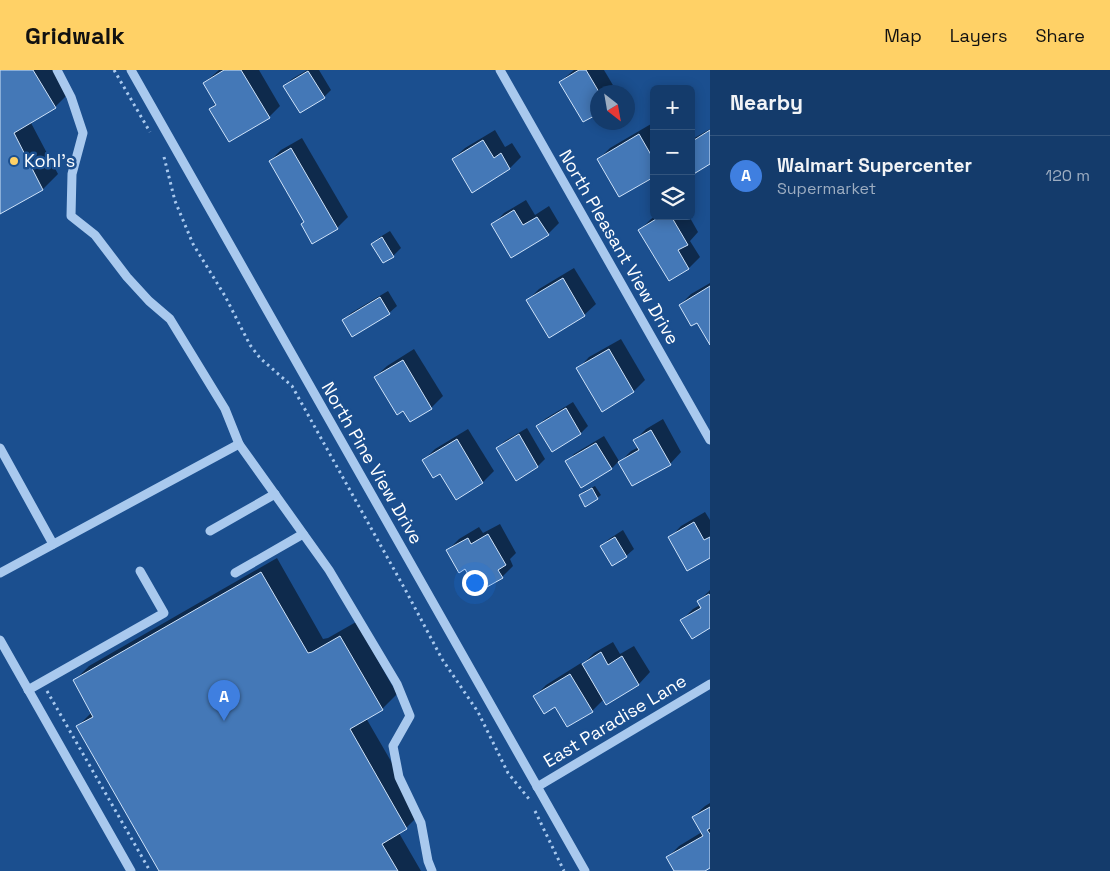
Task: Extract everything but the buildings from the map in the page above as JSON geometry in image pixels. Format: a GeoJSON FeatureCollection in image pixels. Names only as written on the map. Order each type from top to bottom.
{"type":"FeatureCollection","features":[{"type":"Feature","properties":{"kind":"street"},"geometry":{"type":"LineString","coordinates":[[57,70],[72,97],[83,133],[72,174],[70,216],[95,235],[127,277],[149,301],[170,319],[225,409],[239,444],[329,570],[398,684],[410,716],[393,746],[399,778],[421,823],[428,861],[432,871]]}},
{"type":"Feature","properties":{"kind":"street","name":"North Pine View Drive"},"geometry":{"type":"LineString","coordinates":[[130,70],[585,871]]}},
{"type":"Feature","properties":{"kind":"street","name":"North Pleasant View Drive"},"geometry":{"type":"LineString","coordinates":[[500,70],[710,440]]}},
{"type":"Feature","properties":{"kind":"street"},"geometry":{"type":"LineString","coordinates":[[0,573],[239,444]]}},
{"type":"Feature","properties":{"kind":"street"},"geometry":{"type":"LineString","coordinates":[[0,448],[53,544]]}},
{"type":"Feature","properties":{"kind":"street"},"geometry":{"type":"LineString","coordinates":[[210,531],[275,494]]}},
{"type":"Feature","properties":{"kind":"street"},"geometry":{"type":"LineString","coordinates":[[235,573],[303,534]]}},
{"type":"Feature","properties":{"kind":"street"},"geometry":{"type":"LineString","coordinates":[[28,690],[164,612],[140,571]]}},
{"type":"Feature","properties":{"kind":"street"},"geometry":{"type":"LineString","coordinates":[[0,640],[130,871]]}},
{"type":"Feature","properties":{"kind":"street","name":"East Paradise Lane"},"geometry":{"type":"LineString","coordinates":[[537,786],[710,684]]}},
{"type":"Feature","properties":{"kind":"path"},"geometry":{"type":"LineString","coordinates":[[114,70],[151,134]]}},
{"type":"Feature","properties":{"kind":"path"},"geometry":{"type":"LineString","coordinates":[[160,150],[165,158],[175,201],[193,244],[225,296],[250,345],[260,358],[292,386],[442,659],[478,712],[508,773],[531,802]]}},
{"type":"Feature","properties":{"kind":"path"},"geometry":{"type":"LineString","coordinates":[[47,691],[150,871]]}},
{"type":"Feature","properties":{"kind":"path"},"geometry":{"type":"LineString","coordinates":[[535,811],[564,871]]}},
{"type":"Feature","properties":{"kind":"place","name":"Kohl's"},"geometry":{"type":"Point","coordinates":[14,161]}},
{"type":"Feature","properties":{"kind":"place","name":"Walmart Supercenter"},"geometry":{"type":"Point","coordinates":[224,721]}}]}
